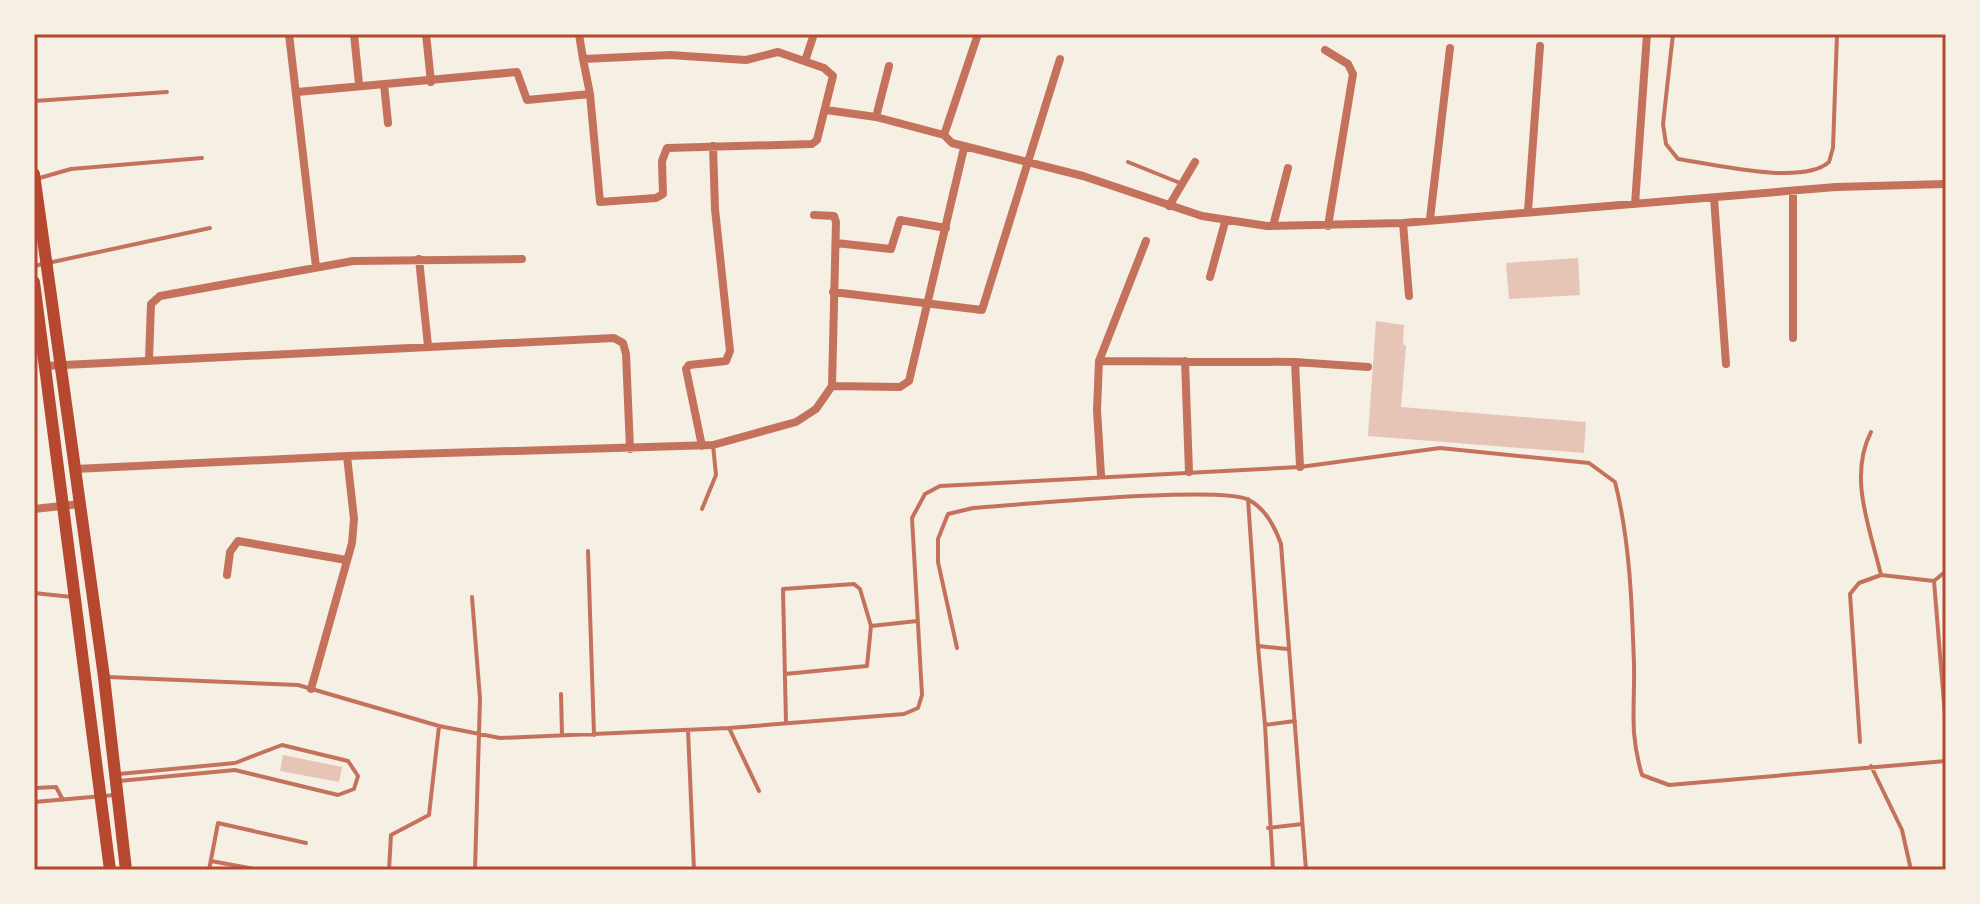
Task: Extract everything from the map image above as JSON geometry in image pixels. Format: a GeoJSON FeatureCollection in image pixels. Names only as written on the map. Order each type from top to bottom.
{"type":"FeatureCollection","features":[{"type":"Feature","properties":{"kind":"main road"},"geometry":{"type":"LineString","coordinates":[[34,178],[104,677],[126,870]]}},
{"type":"Feature","properties":{"kind":"main road"},"geometry":{"type":"LineString","coordinates":[[34,282],[110,870]]}},
{"type":"Feature","properties":{"kind":"street"},"geometry":{"type":"LineString","coordinates":[[289,34],[316,267]]}},
{"type":"Feature","properties":{"kind":"street"},"geometry":{"type":"LineString","coordinates":[[354,34],[359,84]]}},
{"type":"Feature","properties":{"kind":"street"},"geometry":{"type":"LineString","coordinates":[[426,34],[431,82]]}},
{"type":"Feature","properties":{"kind":"street"},"geometry":{"type":"LineString","coordinates":[[579,34],[583,59],[590,94],[600,202],[656,198],[663,194],[662,161],[667,148],[812,144],[817,140],[833,76],[824,68],[778,52],[746,60],[670,55],[583,59]]}},
{"type":"Feature","properties":{"kind":"street"},"geometry":{"type":"LineString","coordinates":[[805,61],[814,34]]}},
{"type":"Feature","properties":{"kind":"street"},"geometry":{"type":"LineString","coordinates":[[944,135],[978,34]]}},
{"type":"Feature","properties":{"kind":"street"},"geometry":{"type":"LineString","coordinates":[[1635,204],[1647,34]]}},
{"type":"Feature","properties":{"kind":"street"},"geometry":{"type":"LineString","coordinates":[[1528,211],[1540,46]]}},
{"type":"Feature","properties":{"kind":"street"},"geometry":{"type":"LineString","coordinates":[[1430,219],[1450,48]]}},
{"type":"Feature","properties":{"kind":"street"},"geometry":{"type":"LineString","coordinates":[[1325,50],[1348,64],[1353,74],[1328,226]]}},
{"type":"Feature","properties":{"kind":"street"},"geometry":{"type":"LineString","coordinates":[[833,292],[929,302],[976,311],[985,304],[1025,163],[1060,59]]}},
{"type":"Feature","properties":{"kind":"street"},"geometry":{"type":"LineString","coordinates":[[876,117],[889,66]]}},
{"type":"Feature","properties":{"kind":"street"},"geometry":{"type":"LineString","coordinates":[[297,92],[517,72],[527,100],[590,94]]}},
{"type":"Feature","properties":{"kind":"street"},"geometry":{"type":"LineString","coordinates":[[384,84],[388,123]]}},
{"type":"Feature","properties":{"kind":"street"},"geometry":{"type":"LineString","coordinates":[[826,110],[876,117],[944,135],[964,148],[1083,176],[1225,222],[1273,226],[1403,223],[1793,191],[1946,184]]}},
{"type":"Feature","properties":{"kind":"street"},"geometry":{"type":"LineString","coordinates":[[702,446],[686,369],[689,365],[726,361],[730,351],[715,209],[713,146]]}},
{"type":"Feature","properties":{"kind":"street"},"geometry":{"type":"LineString","coordinates":[[832,386],[900,387],[909,381],[964,148]]}},
{"type":"Feature","properties":{"kind":"street"},"geometry":{"type":"LineString","coordinates":[[1169,206],[1195,162]]}},
{"type":"Feature","properties":{"kind":"street"},"geometry":{"type":"LineString","coordinates":[[1273,226],[1288,168]]}},
{"type":"Feature","properties":{"kind":"street"},"geometry":{"type":"LineString","coordinates":[[1793,191],[1793,338]]}},
{"type":"Feature","properties":{"kind":"street"},"geometry":{"type":"LineString","coordinates":[[1714,198],[1726,364]]}},
{"type":"Feature","properties":{"kind":"street"},"geometry":{"type":"LineString","coordinates":[[75,469],[347,456],[702,446],[796,422],[816,409],[832,386],[836,218],[814,215]]}},
{"type":"Feature","properties":{"kind":"street"},"geometry":{"type":"LineString","coordinates":[[836,243],[891,249],[900,220],[946,228]]}},
{"type":"Feature","properties":{"kind":"street"},"geometry":{"type":"LineString","coordinates":[[1210,277],[1225,222]]}},
{"type":"Feature","properties":{"kind":"street"},"geometry":{"type":"LineString","coordinates":[[1403,223],[1409,296]]}},
{"type":"Feature","properties":{"kind":"street"},"geometry":{"type":"LineString","coordinates":[[1101,475],[1097,410],[1099,361],[1146,241]]}},
{"type":"Feature","properties":{"kind":"street"},"geometry":{"type":"LineString","coordinates":[[149,360],[154,299],[316,267],[381,259],[522,259]]}},
{"type":"Feature","properties":{"kind":"street"},"geometry":{"type":"LineString","coordinates":[[419,259],[428,346]]}},
{"type":"Feature","properties":{"kind":"street"},"geometry":{"type":"LineString","coordinates":[[44,366],[428,346],[619,340],[626,354],[630,449]]}},
{"type":"Feature","properties":{"kind":"street"},"geometry":{"type":"LineString","coordinates":[[1099,361],[1295,362],[1368,367]]}},
{"type":"Feature","properties":{"kind":"street"},"geometry":{"type":"LineString","coordinates":[[1185,361],[1189,472]]}},
{"type":"Feature","properties":{"kind":"street"},"geometry":{"type":"LineString","coordinates":[[1295,362],[1300,467]]}},
{"type":"Feature","properties":{"kind":"street"},"geometry":{"type":"LineString","coordinates":[[311,689],[354,519],[347,456]]}},
{"type":"Feature","properties":{"kind":"street"},"geometry":{"type":"LineString","coordinates":[[34,509],[80,504]]}},
{"type":"Feature","properties":{"kind":"street"},"geometry":{"type":"LineString","coordinates":[[227,575],[230,552],[238,541],[346,560]]}},
{"type":"Feature","properties":{"kind":"lane"},"geometry":{"type":"LineString","coordinates":[[1673,34],[1663,124],[1666,144],[1678,159],[1782,173],[1820,169],[1831,156],[1837,34]]}},
{"type":"Feature","properties":{"kind":"lane"},"geometry":{"type":"LineString","coordinates":[[34,101],[167,92]]}},
{"type":"Feature","properties":{"kind":"lane"},"geometry":{"type":"LineString","coordinates":[[34,178],[71,169],[202,158]]}},
{"type":"Feature","properties":{"kind":"lane"},"geometry":{"type":"LineString","coordinates":[[1128,162],[1180,183]]}},
{"type":"Feature","properties":{"kind":"lane"},"geometry":{"type":"LineString","coordinates":[[34,266],[210,228]]}},
{"type":"Feature","properties":{"kind":"lane"},"geometry":{"type":"LineString","coordinates":[[1871,432],[1860,453],[1859,480],[1881,575]]}},
{"type":"Feature","properties":{"kind":"lane"},"geometry":{"type":"LineString","coordinates":[[702,509],[716,480],[713,445]]}},
{"type":"Feature","properties":{"kind":"lane"},"geometry":{"type":"LineString","coordinates":[[84,678],[283,683],[478,736],[594,735],[904,714],[918,708],[922,695],[912,518],[925,494],[940,486],[1101,475],[1300,467],[1440,448],[1589,463],[1601,468],[1615,482],[1623,514],[1634,667],[1632,742],[1642,775],[1669,785],[1946,761]]}},
{"type":"Feature","properties":{"kind":"lane"},"geometry":{"type":"LineString","coordinates":[[957,648],[938,562],[938,539],[948,514],[973,508],[1202,494],[1248,499],[1274,523],[1281,544],[1306,870]]}},
{"type":"Feature","properties":{"kind":"lane"},"geometry":{"type":"LineString","coordinates":[[1248,499],[1273,870]]}},
{"type":"Feature","properties":{"kind":"lane"},"geometry":{"type":"LineString","coordinates":[[588,551],[594,735]]}},
{"type":"Feature","properties":{"kind":"lane"},"geometry":{"type":"LineString","coordinates":[[1860,742],[1850,594],[1859,583],[1881,575],[1934,581],[1946,571]]}},
{"type":"Feature","properties":{"kind":"lane"},"geometry":{"type":"LineString","coordinates":[[1934,581],[1946,728]]}},
{"type":"Feature","properties":{"kind":"lane"},"geometry":{"type":"LineString","coordinates":[[785,674],[867,666],[871,626],[860,589],[854,584],[783,589],[786,723]]}},
{"type":"Feature","properties":{"kind":"lane"},"geometry":{"type":"LineString","coordinates":[[34,593],[75,597]]}},
{"type":"Feature","properties":{"kind":"lane"},"geometry":{"type":"LineString","coordinates":[[472,597],[480,699],[475,870]]}},
{"type":"Feature","properties":{"kind":"lane"},"geometry":{"type":"LineString","coordinates":[[871,626],[917,621]]}},
{"type":"Feature","properties":{"kind":"lane"},"geometry":{"type":"LineString","coordinates":[[1258,646],[1288,649]]}},
{"type":"Feature","properties":{"kind":"lane"},"geometry":{"type":"LineString","coordinates":[[561,694],[562,736]]}},
{"type":"Feature","properties":{"kind":"lane"},"geometry":{"type":"LineString","coordinates":[[1265,725],[1295,721]]}},
{"type":"Feature","properties":{"kind":"lane"},"geometry":{"type":"LineString","coordinates":[[389,870],[391,835],[429,815],[439,726]]}},
{"type":"Feature","properties":{"kind":"lane"},"geometry":{"type":"LineString","coordinates":[[729,728],[759,791]]}},
{"type":"Feature","properties":{"kind":"lane"},"geometry":{"type":"LineString","coordinates":[[688,730],[694,870]]}},
{"type":"Feature","properties":{"kind":"lane"},"geometry":{"type":"LineString","coordinates":[[34,802],[100,797],[117,784],[235,766],[282,745],[348,761],[358,776],[354,789],[338,795],[235,766]]}},
{"type":"Feature","properties":{"kind":"lane"},"geometry":{"type":"LineString","coordinates":[[1871,766],[1902,830],[1911,870]]}},
{"type":"Feature","properties":{"kind":"lane"},"geometry":{"type":"LineString","coordinates":[[34,788],[56,787],[63,800]]}},
{"type":"Feature","properties":{"kind":"lane"},"geometry":{"type":"LineString","coordinates":[[209,870],[218,823],[306,843]]}},
{"type":"Feature","properties":{"kind":"lane"},"geometry":{"type":"LineString","coordinates":[[1268,828],[1302,824]]}},
{"type":"Feature","properties":{"kind":"lane"},"geometry":{"type":"LineString","coordinates":[[211,861],[260,870]]}},
{"type":"Feature","properties":{"kind":"building"},"geometry":{"type":"Polygon","coordinates":[[[1578,258],[1580,295],[1509,299],[1506,263],[1578,258]]]}},
{"type":"Feature","properties":{"kind":"building"},"geometry":{"type":"Polygon","coordinates":[[[1376,321],[1404,325],[1403,344],[1406,346],[1401,407],[1586,422],[1584,453],[1368,436],[1376,321]]]}},
{"type":"Feature","properties":{"kind":"building"},"geometry":{"type":"Polygon","coordinates":[[[283,755],[342,767],[339,782],[280,771],[283,755]]]}}]}
